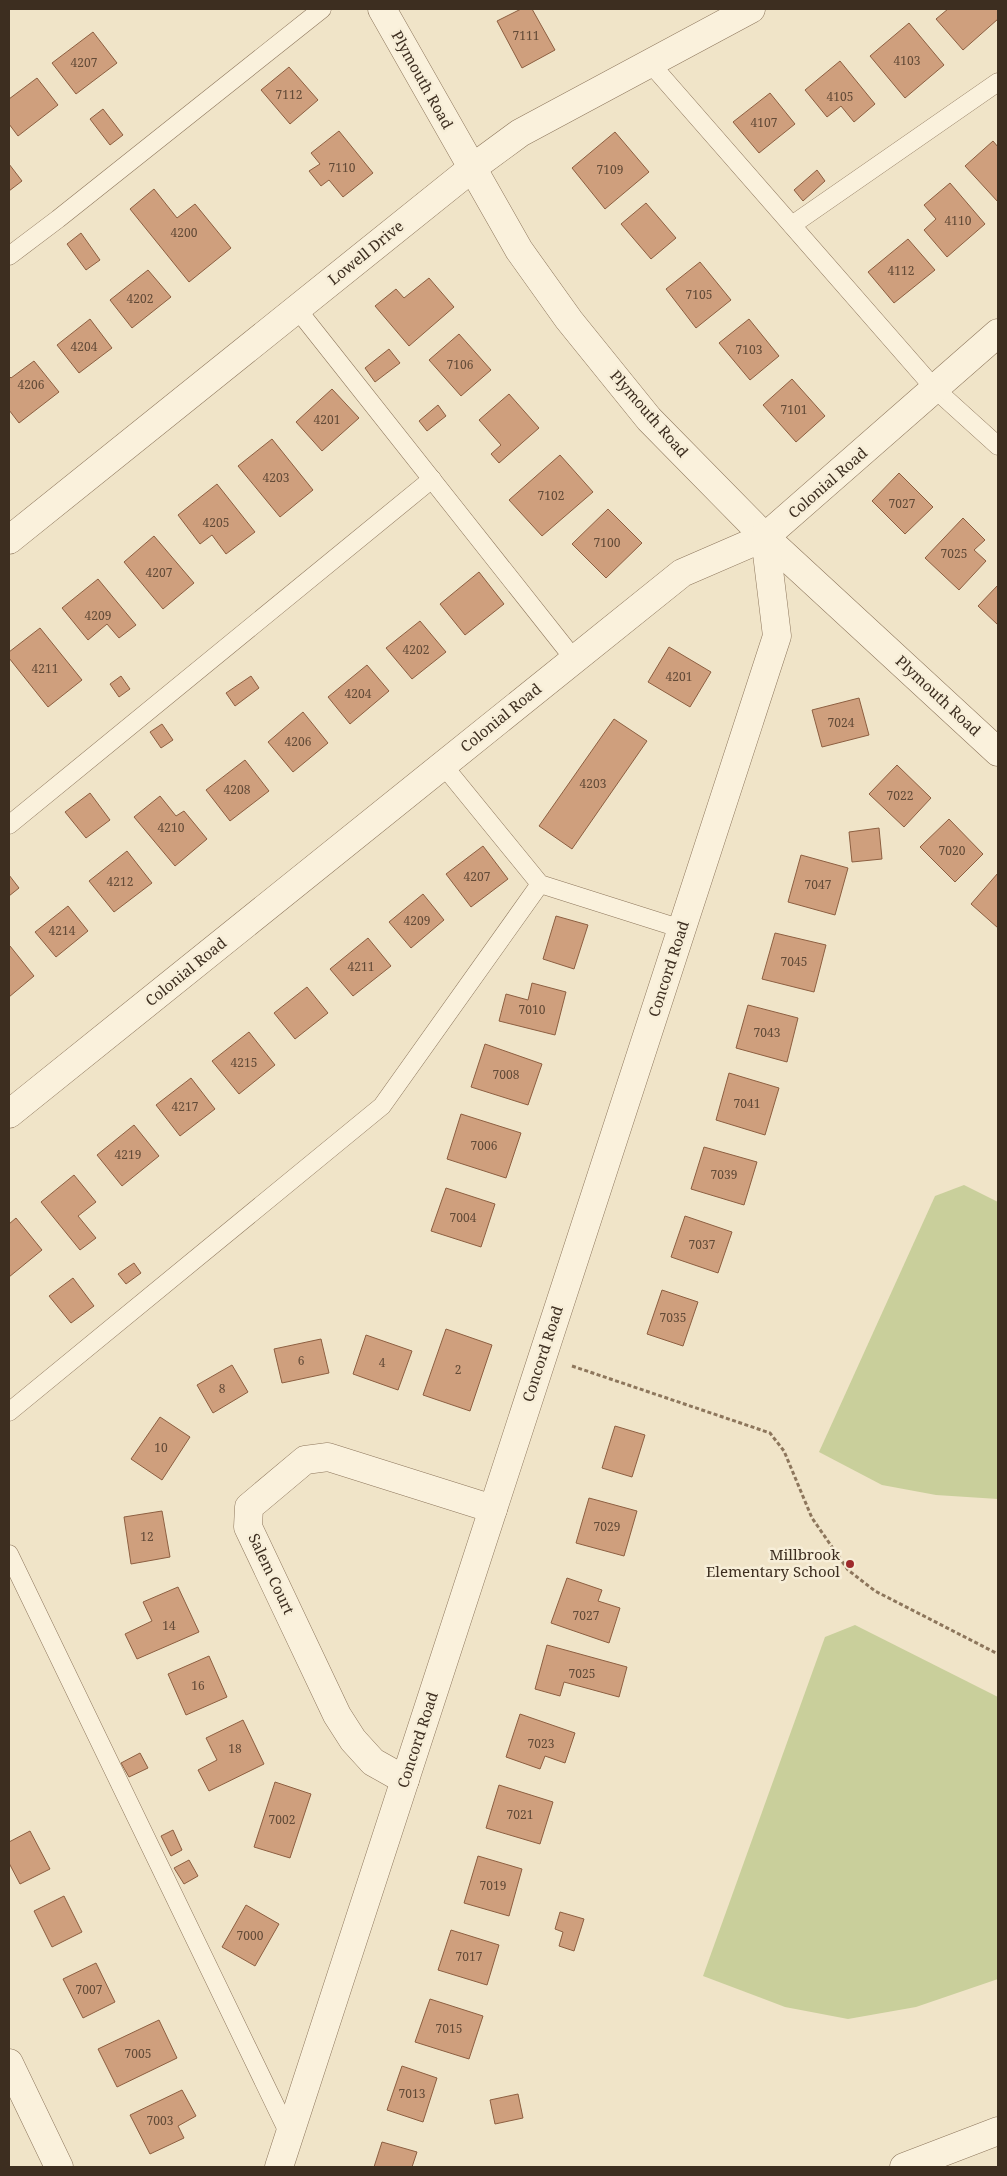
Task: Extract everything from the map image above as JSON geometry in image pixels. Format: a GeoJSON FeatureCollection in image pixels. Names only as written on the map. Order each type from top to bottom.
{"type":"FeatureCollection","features":[{"type":"Feature","properties":{"kind":"street","name":"Plymouth Road"},"geometry":{"type":"LineString","coordinates":[[382,9],[519,250],[569,320],[649,419],[765,538],[998,752]]}},
{"type":"Feature","properties":{"kind":"street","name":"Lowell Drive"},"geometry":{"type":"LineString","coordinates":[[9,540],[471,168],[520,132],[751,9]]}},
{"type":"Feature","properties":{"kind":"street","name":"Colonial Road"},"geometry":{"type":"LineString","coordinates":[[9,1114],[682,573],[765,538],[998,333]]}},
{"type":"Feature","properties":{"kind":"street","name":"Concord Road"},"geometry":{"type":"LineString","coordinates":[[279,2167],[777,636],[765,538]]}},
{"type":"Feature","properties":{"kind":"street","name":"Salem Court"},"geometry":{"type":"LineString","coordinates":[[404,1780],[372,1762],[353,1740],[337,1715],[248,1527],[250,1507],[305,1460],[328,1456],[493,1509]]}},
{"type":"Feature","properties":{"kind":"street"},"geometry":{"type":"LineString","coordinates":[[9,2062],[59,2167]]}},
{"type":"Feature","properties":{"kind":"street"},"geometry":{"type":"LineString","coordinates":[[904,2167],[998,2131]]}},
{"type":"Feature","properties":{"kind":"lane"},"geometry":{"type":"LineString","coordinates":[[9,256],[322,9]]}},
{"type":"Feature","properties":{"kind":"lane"},"geometry":{"type":"LineString","coordinates":[[650,63],[935,389],[998,446]]}},
{"type":"Feature","properties":{"kind":"lane"},"geometry":{"type":"LineString","coordinates":[[792,226],[998,82]]}},
{"type":"Feature","properties":{"kind":"lane"},"geometry":{"type":"LineString","coordinates":[[297,309],[574,659]]}},
{"type":"Feature","properties":{"kind":"lane"},"geometry":{"type":"LineString","coordinates":[[9,825],[432,479]]}},
{"type":"Feature","properties":{"kind":"lane"},"geometry":{"type":"LineString","coordinates":[[443,765],[540,884],[682,929]]}},
{"type":"Feature","properties":{"kind":"lane"},"geometry":{"type":"LineString","coordinates":[[9,1412],[382,1106],[540,884]]}},
{"type":"Feature","properties":{"kind":"lane"},"geometry":{"type":"LineString","coordinates":[[9,1554],[290,2136]]}},
{"type":"Feature","properties":{"kind":"path"},"geometry":{"type":"LineString","coordinates":[[567,1364],[770,1434],[788,1459],[812,1518],[828,1544],[848,1570],[875,1591],[998,1654]]}},
{"type":"Feature","properties":{"kind":"green space"},"geometry":{"type":"Polygon","coordinates":[[[964,1185],[998,1202],[998,1499],[936,1495],[882,1485],[819,1452],[935,1196],[964,1185]]]}},
{"type":"Feature","properties":{"kind":"green space"},"geometry":{"type":"Polygon","coordinates":[[[855,1625],[998,1697],[998,1979],[916,2007],[848,2019],[785,2007],[703,1976],[825,1637],[855,1625]]]}},
{"type":"Feature","properties":{"kind":"building"},"geometry":{"type":"Polygon","coordinates":[[[521,9],[532,9],[555,50],[522,68],[497,21],[521,9]]]}},
{"type":"Feature","properties":{"kind":"building"},"geometry":{"type":"Polygon","coordinates":[[[948,9],[998,9],[998,19],[963,50],[936,19],[948,9]]]}},
{"type":"Feature","properties":{"kind":"building"},"geometry":{"type":"Polygon","coordinates":[[[909,23],[944,65],[905,98],[870,56],[909,23]]]}},
{"type":"Feature","properties":{"kind":"building"},"geometry":{"type":"Polygon","coordinates":[[[93,32],[117,63],[76,94],[52,63],[93,32]]]}},
{"type":"Feature","properties":{"kind":"building"},"geometry":{"type":"Polygon","coordinates":[[[840,61],[875,104],[854,122],[841,106],[827,117],[805,90],[840,61]]]}},
{"type":"Feature","properties":{"kind":"building"},"geometry":{"type":"Polygon","coordinates":[[[289,67],[318,100],[290,124],[261,90],[289,67]]]}},
{"type":"Feature","properties":{"kind":"building"},"geometry":{"type":"Polygon","coordinates":[[[37,78],[58,105],[18,136],[9,124],[9,99],[37,78]]]}},
{"type":"Feature","properties":{"kind":"building"},"geometry":{"type":"Polygon","coordinates":[[[770,93],[795,124],[759,153],[733,122],[770,93]]]}},
{"type":"Feature","properties":{"kind":"building"},"geometry":{"type":"Polygon","coordinates":[[[103,109],[123,135],[110,145],[90,119],[103,109]]]}},
{"type":"Feature","properties":{"kind":"building"},"geometry":{"type":"Polygon","coordinates":[[[339,131],[373,173],[343,197],[329,180],[321,186],[309,171],[320,164],[311,153],[339,131]]]}},
{"type":"Feature","properties":{"kind":"building"},"geometry":{"type":"Polygon","coordinates":[[[615,132],[649,172],[605,209],[572,168],[615,132]]]}},
{"type":"Feature","properties":{"kind":"building"},"geometry":{"type":"Polygon","coordinates":[[[993,141],[998,147],[998,202],[965,166],[993,141]]]}},
{"type":"Feature","properties":{"kind":"building"},"geometry":{"type":"Polygon","coordinates":[[[9,164],[22,181],[9,191],[9,164]]]}},
{"type":"Feature","properties":{"kind":"building"},"geometry":{"type":"Polygon","coordinates":[[[817,170],[825,181],[803,201],[794,190],[817,170]]]}},
{"type":"Feature","properties":{"kind":"building"},"geometry":{"type":"Polygon","coordinates":[[[950,183],[985,224],[947,257],[924,230],[936,219],[924,205],[950,183]]]}},
{"type":"Feature","properties":{"kind":"building"},"geometry":{"type":"Polygon","coordinates":[[[154,189],[177,218],[195,204],[231,248],[189,282],[130,209],[154,189]]]}},
{"type":"Feature","properties":{"kind":"building"},"geometry":{"type":"Polygon","coordinates":[[[646,203],[676,238],[651,259],[621,224],[646,203]]]}},
{"type":"Feature","properties":{"kind":"building"},"geometry":{"type":"Polygon","coordinates":[[[81,233],[100,260],[86,270],[67,244],[81,233]]]}},
{"type":"Feature","properties":{"kind":"building"},"geometry":{"type":"Polygon","coordinates":[[[908,239],[935,270],[894,303],[868,272],[908,239]]]}},
{"type":"Feature","properties":{"kind":"building"},"geometry":{"type":"Polygon","coordinates":[[[700,262],[731,300],[696,328],[666,289],[700,262]]]}},
{"type":"Feature","properties":{"kind":"building"},"geometry":{"type":"Polygon","coordinates":[[[148,270],[171,297],[132,328],[110,300],[148,270]]]}},
{"type":"Feature","properties":{"kind":"building"},"geometry":{"type":"Polygon","coordinates":[[[429,278],[454,307],[409,346],[375,306],[396,289],[404,298],[429,278]]]}},
{"type":"Feature","properties":{"kind":"building"},"geometry":{"type":"Polygon","coordinates":[[[90,319],[112,348],[79,373],[57,345],[90,319]]]}},
{"type":"Feature","properties":{"kind":"building"},"geometry":{"type":"Polygon","coordinates":[[[749,319],[779,356],[750,380],[719,343],[749,319]]]}},
{"type":"Feature","properties":{"kind":"building"},"geometry":{"type":"Polygon","coordinates":[[[459,334],[491,370],[461,396],[429,360],[459,334]]]}},
{"type":"Feature","properties":{"kind":"building"},"geometry":{"type":"Polygon","coordinates":[[[389,349],[400,363],[375,382],[365,368],[389,349]]]}},
{"type":"Feature","properties":{"kind":"building"},"geometry":{"type":"Polygon","coordinates":[[[34,361],[59,392],[19,423],[9,410],[9,376],[11,378],[34,361]]]}},
{"type":"Feature","properties":{"kind":"building"},"geometry":{"type":"Polygon","coordinates":[[[792,379],[825,416],[796,442],[763,405],[792,379]]]}},
{"type":"Feature","properties":{"kind":"building"},"geometry":{"type":"Polygon","coordinates":[[[332,389],[359,418],[322,451],[296,422],[332,389]]]}},
{"type":"Feature","properties":{"kind":"building"},"geometry":{"type":"Polygon","coordinates":[[[509,394],[539,428],[499,463],[491,454],[501,445],[479,420],[509,394]]]}},
{"type":"Feature","properties":{"kind":"building"},"geometry":{"type":"Polygon","coordinates":[[[438,405],[446,416],[427,431],[419,421],[438,405]]]}},
{"type":"Feature","properties":{"kind":"building"},"geometry":{"type":"Polygon","coordinates":[[[272,439],[313,490],[280,517],[238,466],[272,439]]]}},
{"type":"Feature","properties":{"kind":"building"},"geometry":{"type":"Polygon","coordinates":[[[560,455],[593,492],[542,536],[509,500],[560,455]]]}},
{"type":"Feature","properties":{"kind":"building"},"geometry":{"type":"Polygon","coordinates":[[[899,473],[933,507],[905,534],[872,501],[899,473]]]}},
{"type":"Feature","properties":{"kind":"building"},"geometry":{"type":"Polygon","coordinates":[[[217,484],[255,532],[226,554],[212,535],[200,544],[178,515],[217,484]]]}},
{"type":"Feature","properties":{"kind":"building"},"geometry":{"type":"Polygon","coordinates":[[[608,509],[642,543],[606,578],[572,544],[608,509]]]}},
{"type":"Feature","properties":{"kind":"building"},"geometry":{"type":"Polygon","coordinates":[[[963,518],[985,540],[974,550],[986,561],[959,590],[925,558],[963,518]]]}},
{"type":"Feature","properties":{"kind":"building"},"geometry":{"type":"Polygon","coordinates":[[[154,536],[194,583],[163,609],[124,562],[154,536]]]}},
{"type":"Feature","properties":{"kind":"building"},"geometry":{"type":"Polygon","coordinates":[[[479,572],[504,604],[465,635],[440,604],[479,572]]]}},
{"type":"Feature","properties":{"kind":"building"},"geometry":{"type":"Polygon","coordinates":[[[98,579],[136,625],[119,638],[107,624],[88,640],[62,608],[98,579]]]}},
{"type":"Feature","properties":{"kind":"building"},"geometry":{"type":"Polygon","coordinates":[[[998,585],[998,625],[978,606],[998,585]]]}},
{"type":"Feature","properties":{"kind":"building"},"geometry":{"type":"Polygon","coordinates":[[[420,621],[446,652],[412,679],[386,648],[420,621]]]}},
{"type":"Feature","properties":{"kind":"building"},"geometry":{"type":"Polygon","coordinates":[[[40,628],[82,680],[48,707],[9,658],[9,652],[40,628]]]}},
{"type":"Feature","properties":{"kind":"building"},"geometry":{"type":"Polygon","coordinates":[[[669,647],[711,672],[690,707],[648,682],[669,647]]]}},
{"type":"Feature","properties":{"kind":"building"},"geometry":{"type":"Polygon","coordinates":[[[367,665],[389,691],[350,724],[328,697],[367,665]]]}},
{"type":"Feature","properties":{"kind":"building"},"geometry":{"type":"Polygon","coordinates":[[[121,676],[130,689],[119,697],[110,684],[121,676]]]}},
{"type":"Feature","properties":{"kind":"building"},"geometry":{"type":"Polygon","coordinates":[[[251,676],[259,688],[235,706],[226,693],[251,676]]]}},
{"type":"Feature","properties":{"kind":"building"},"geometry":{"type":"Polygon","coordinates":[[[859,698],[869,735],[822,747],[812,710],[859,698]]]}},
{"type":"Feature","properties":{"kind":"building"},"geometry":{"type":"Polygon","coordinates":[[[303,712],[328,743],[293,772],[268,742],[303,712]]]}},
{"type":"Feature","properties":{"kind":"building"},"geometry":{"type":"Polygon","coordinates":[[[614,719],[647,741],[572,849],[539,826],[614,719]]]}},
{"type":"Feature","properties":{"kind":"building"},"geometry":{"type":"Polygon","coordinates":[[[162,724],[173,740],[161,748],[150,732],[162,724]]]}},
{"type":"Feature","properties":{"kind":"building"},"geometry":{"type":"Polygon","coordinates":[[[245,760],[269,791],[230,821],[206,790],[245,760]]]}},
{"type":"Feature","properties":{"kind":"building"},"geometry":{"type":"Polygon","coordinates":[[[897,765],[931,798],[904,827],[869,794],[897,765]]]}},
{"type":"Feature","properties":{"kind":"building"},"geometry":{"type":"Polygon","coordinates":[[[90,793],[110,820],[86,838],[65,812],[90,793]]]}},
{"type":"Feature","properties":{"kind":"building"},"geometry":{"type":"Polygon","coordinates":[[[160,796],[176,816],[184,811],[207,839],[175,866],[134,817],[160,796]]]}},
{"type":"Feature","properties":{"kind":"building"},"geometry":{"type":"Polygon","coordinates":[[[949,819],[983,854],[955,882],[920,847],[949,819]]]}},
{"type":"Feature","properties":{"kind":"building"},"geometry":{"type":"Polygon","coordinates":[[[879,828],[882,859],[852,862],[849,832],[879,828]]]}},
{"type":"Feature","properties":{"kind":"building"},"geometry":{"type":"Polygon","coordinates":[[[483,846],[508,879],[471,907],[446,874],[483,846]]]}},
{"type":"Feature","properties":{"kind":"building"},"geometry":{"type":"Polygon","coordinates":[[[127,851],[152,883],[114,912],[89,881],[127,851]]]}},
{"type":"Feature","properties":{"kind":"building"},"geometry":{"type":"Polygon","coordinates":[[[801,855],[848,868],[835,915],[788,902],[801,855]]]}},
{"type":"Feature","properties":{"kind":"building"},"geometry":{"type":"Polygon","coordinates":[[[998,873],[998,928],[971,904],[998,873]]]}},
{"type":"Feature","properties":{"kind":"building"},"geometry":{"type":"Polygon","coordinates":[[[9,875],[19,888],[9,896],[9,875]]]}},
{"type":"Feature","properties":{"kind":"building"},"geometry":{"type":"Polygon","coordinates":[[[423,894],[444,920],[411,948],[389,922],[423,894]]]}},
{"type":"Feature","properties":{"kind":"building"},"geometry":{"type":"Polygon","coordinates":[[[68,906],[88,931],[56,957],[35,932],[68,906]]]}},
{"type":"Feature","properties":{"kind":"building"},"geometry":{"type":"Polygon","coordinates":[[[556,916],[588,925],[574,969],[543,959],[556,916]]]}},
{"type":"Feature","properties":{"kind":"building"},"geometry":{"type":"Polygon","coordinates":[[[775,933],[826,945],[814,992],[762,979],[775,933]]]}},
{"type":"Feature","properties":{"kind":"building"},"geometry":{"type":"Polygon","coordinates":[[[368,938],[391,966],[353,996],[330,969],[368,938]]]}},
{"type":"Feature","properties":{"kind":"building"},"geometry":{"type":"Polygon","coordinates":[[[9,947],[34,976],[9,997],[9,947]]]}},
{"type":"Feature","properties":{"kind":"building"},"geometry":{"type":"Polygon","coordinates":[[[532,983],[566,992],[555,1035],[499,1021],[506,994],[528,1000],[532,983]]]}},
{"type":"Feature","properties":{"kind":"building"},"geometry":{"type":"Polygon","coordinates":[[[307,987],[328,1013],[295,1039],[274,1013],[307,987]]]}},
{"type":"Feature","properties":{"kind":"building"},"geometry":{"type":"Polygon","coordinates":[[[748,1005],[798,1018],[787,1062],[736,1048],[748,1005]]]}},
{"type":"Feature","properties":{"kind":"building"},"geometry":{"type":"Polygon","coordinates":[[[249,1032],[275,1065],[239,1094],[212,1061],[249,1032]]]}},
{"type":"Feature","properties":{"kind":"building"},"geometry":{"type":"Polygon","coordinates":[[[485,1044],[542,1064],[528,1105],[471,1087],[485,1044]]]}},
{"type":"Feature","properties":{"kind":"building"},"geometry":{"type":"Polygon","coordinates":[[[729,1073],[779,1088],[765,1135],[716,1120],[729,1073]]]}},
{"type":"Feature","properties":{"kind":"building"},"geometry":{"type":"Polygon","coordinates":[[[191,1078],[215,1109],[180,1136],[156,1105],[191,1078]]]}},
{"type":"Feature","properties":{"kind":"building"},"geometry":{"type":"Polygon","coordinates":[[[461,1114],[521,1133],[506,1178],[447,1159],[461,1114]]]}},
{"type":"Feature","properties":{"kind":"building"},"geometry":{"type":"Polygon","coordinates":[[[134,1125],[159,1156],[122,1186],[97,1155],[134,1125]]]}},
{"type":"Feature","properties":{"kind":"building"},"geometry":{"type":"Polygon","coordinates":[[[704,1147],[757,1162],[744,1205],[691,1189],[704,1147]]]}},
{"type":"Feature","properties":{"kind":"building"},"geometry":{"type":"Polygon","coordinates":[[[74,1175],[96,1202],[78,1216],[96,1238],[80,1250],[41,1202],[74,1175]]]}},
{"type":"Feature","properties":{"kind":"building"},"geometry":{"type":"Polygon","coordinates":[[[446,1188],[495,1204],[481,1247],[431,1231],[446,1188]]]}},
{"type":"Feature","properties":{"kind":"building"},"geometry":{"type":"Polygon","coordinates":[[[685,1216],[732,1232],[718,1273],[671,1257],[685,1216]]]}},
{"type":"Feature","properties":{"kind":"building"},"geometry":{"type":"Polygon","coordinates":[[[16,1218],[42,1250],[9,1277],[9,1224],[16,1218]]]}},
{"type":"Feature","properties":{"kind":"building"},"geometry":{"type":"Polygon","coordinates":[[[134,1263],[141,1273],[126,1284],[118,1274],[134,1263]]]}},
{"type":"Feature","properties":{"kind":"building"},"geometry":{"type":"Polygon","coordinates":[[[73,1278],[94,1306],[71,1323],[49,1296],[73,1278]]]}},
{"type":"Feature","properties":{"kind":"building"},"geometry":{"type":"Polygon","coordinates":[[[662,1290],[698,1302],[683,1346],[647,1334],[662,1290]]]}},
{"type":"Feature","properties":{"kind":"building"},"geometry":{"type":"Polygon","coordinates":[[[446,1329],[492,1345],[470,1411],[423,1395],[446,1329]]]}},
{"type":"Feature","properties":{"kind":"building"},"geometry":{"type":"Polygon","coordinates":[[[366,1335],[412,1351],[398,1390],[353,1374],[366,1335]]]}},
{"type":"Feature","properties":{"kind":"building"},"geometry":{"type":"Polygon","coordinates":[[[321,1339],[329,1373],[282,1383],[274,1349],[321,1339]]]}},
{"type":"Feature","properties":{"kind":"building"},"geometry":{"type":"Polygon","coordinates":[[[232,1365],[248,1392],[213,1413],[197,1385],[232,1365]]]}},
{"type":"Feature","properties":{"kind":"building"},"geometry":{"type":"Polygon","coordinates":[[[160,1417],[190,1437],[162,1480],[131,1459],[160,1417]]]}},
{"type":"Feature","properties":{"kind":"building"},"geometry":{"type":"Polygon","coordinates":[[[615,1426],[645,1435],[632,1477],[602,1468],[615,1426]]]}},
{"type":"Feature","properties":{"kind":"building"},"geometry":{"type":"Polygon","coordinates":[[[589,1498],[637,1511],[624,1556],[576,1543],[589,1498]]]}},
{"type":"Feature","properties":{"kind":"building"},"geometry":{"type":"Polygon","coordinates":[[[162,1511],[170,1557],[131,1564],[124,1517],[162,1511]]]}},
{"type":"Feature","properties":{"kind":"building"},"geometry":{"type":"Polygon","coordinates":[[[567,1578],[602,1590],[598,1601],[620,1608],[609,1643],[551,1623],[567,1578]]]}},
{"type":"Feature","properties":{"kind":"building"},"geometry":{"type":"Polygon","coordinates":[[[178,1587],[199,1632],[137,1659],[125,1634],[152,1621],[143,1602],[178,1587]]]}},
{"type":"Feature","properties":{"kind":"building"},"geometry":{"type":"Polygon","coordinates":[[[547,1645],[627,1667],[619,1697],[564,1682],[560,1696],[535,1689],[547,1645]]]}},
{"type":"Feature","properties":{"kind":"building"},"geometry":{"type":"Polygon","coordinates":[[[209,1656],[227,1697],[186,1715],[168,1674],[209,1656]]]}},
{"type":"Feature","properties":{"kind":"building"},"geometry":{"type":"Polygon","coordinates":[[[520,1714],[575,1733],[565,1763],[545,1756],[540,1769],[506,1757],[520,1714]]]}},
{"type":"Feature","properties":{"kind":"building"},"geometry":{"type":"Polygon","coordinates":[[[243,1720],[264,1764],[209,1791],[198,1770],[217,1760],[206,1738],[243,1720]]]}},
{"type":"Feature","properties":{"kind":"building"},"geometry":{"type":"Polygon","coordinates":[[[140,1753],[148,1768],[129,1777],[121,1763],[140,1753]]]}},
{"type":"Feature","properties":{"kind":"building"},"geometry":{"type":"Polygon","coordinates":[[[275,1782],[311,1794],[290,1858],[254,1847],[275,1782]]]}},
{"type":"Feature","properties":{"kind":"building"},"geometry":{"type":"Polygon","coordinates":[[[499,1785],[553,1802],[540,1844],[486,1828],[499,1785]]]}},
{"type":"Feature","properties":{"kind":"building"},"geometry":{"type":"Polygon","coordinates":[[[173,1830],[182,1850],[171,1856],[161,1836],[173,1830]]]}},
{"type":"Feature","properties":{"kind":"building"},"geometry":{"type":"Polygon","coordinates":[[[30,1831],[50,1869],[20,1884],[9,1863],[9,1842],[30,1831]]]}},
{"type":"Feature","properties":{"kind":"building"},"geometry":{"type":"Polygon","coordinates":[[[478,1856],[522,1869],[509,1916],[464,1903],[478,1856]]]}},
{"type":"Feature","properties":{"kind":"building"},"geometry":{"type":"Polygon","coordinates":[[[189,1860],[198,1876],[184,1884],[174,1868],[189,1860]]]}},
{"type":"Feature","properties":{"kind":"building"},"geometry":{"type":"Polygon","coordinates":[[[64,1896],[82,1932],[52,1947],[34,1911],[64,1896]]]}},
{"type":"Feature","properties":{"kind":"building"},"geometry":{"type":"Polygon","coordinates":[[[246,1905],[279,1924],[255,1966],[222,1947],[246,1905]]]}},
{"type":"Feature","properties":{"kind":"building"},"geometry":{"type":"Polygon","coordinates":[[[560,1912],[584,1919],[574,1951],[559,1946],[563,1932],[555,1929],[560,1912]]]}},
{"type":"Feature","properties":{"kind":"building"},"geometry":{"type":"Polygon","coordinates":[[[451,1930],[499,1945],[487,1985],[438,1970],[451,1930]]]}},
{"type":"Feature","properties":{"kind":"building"},"geometry":{"type":"Polygon","coordinates":[[[96,1963],[115,2002],[83,2018],[63,1979],[96,1963]]]}},
{"type":"Feature","properties":{"kind":"building"},"geometry":{"type":"Polygon","coordinates":[[[430,1999],[483,2016],[469,2059],[415,2042],[430,1999]]]}},
{"type":"Feature","properties":{"kind":"building"},"geometry":{"type":"Polygon","coordinates":[[[159,2020],[177,2058],[117,2087],[98,2049],[159,2020]]]}},
{"type":"Feature","properties":{"kind":"building"},"geometry":{"type":"Polygon","coordinates":[[[402,2066],[437,2078],[423,2122],[387,2110],[402,2066]]]}},
{"type":"Feature","properties":{"kind":"building"},"geometry":{"type":"Polygon","coordinates":[[[182,2090],[196,2116],[178,2126],[184,2138],[150,2154],[130,2115],[182,2090]]]}},
{"type":"Feature","properties":{"kind":"building"},"geometry":{"type":"Polygon","coordinates":[[[518,2094],[523,2118],[495,2124],[490,2100],[518,2094]]]}},
{"type":"Feature","properties":{"kind":"building"},"geometry":{"type":"Polygon","coordinates":[[[382,2142],[417,2152],[412,2167],[374,2167],[382,2142]]]}},
{"type":"Feature","properties":{"kind":"place","name":"Millbrook Elementary School"},"geometry":{"type":"Point","coordinates":[850,1564]}}]}
